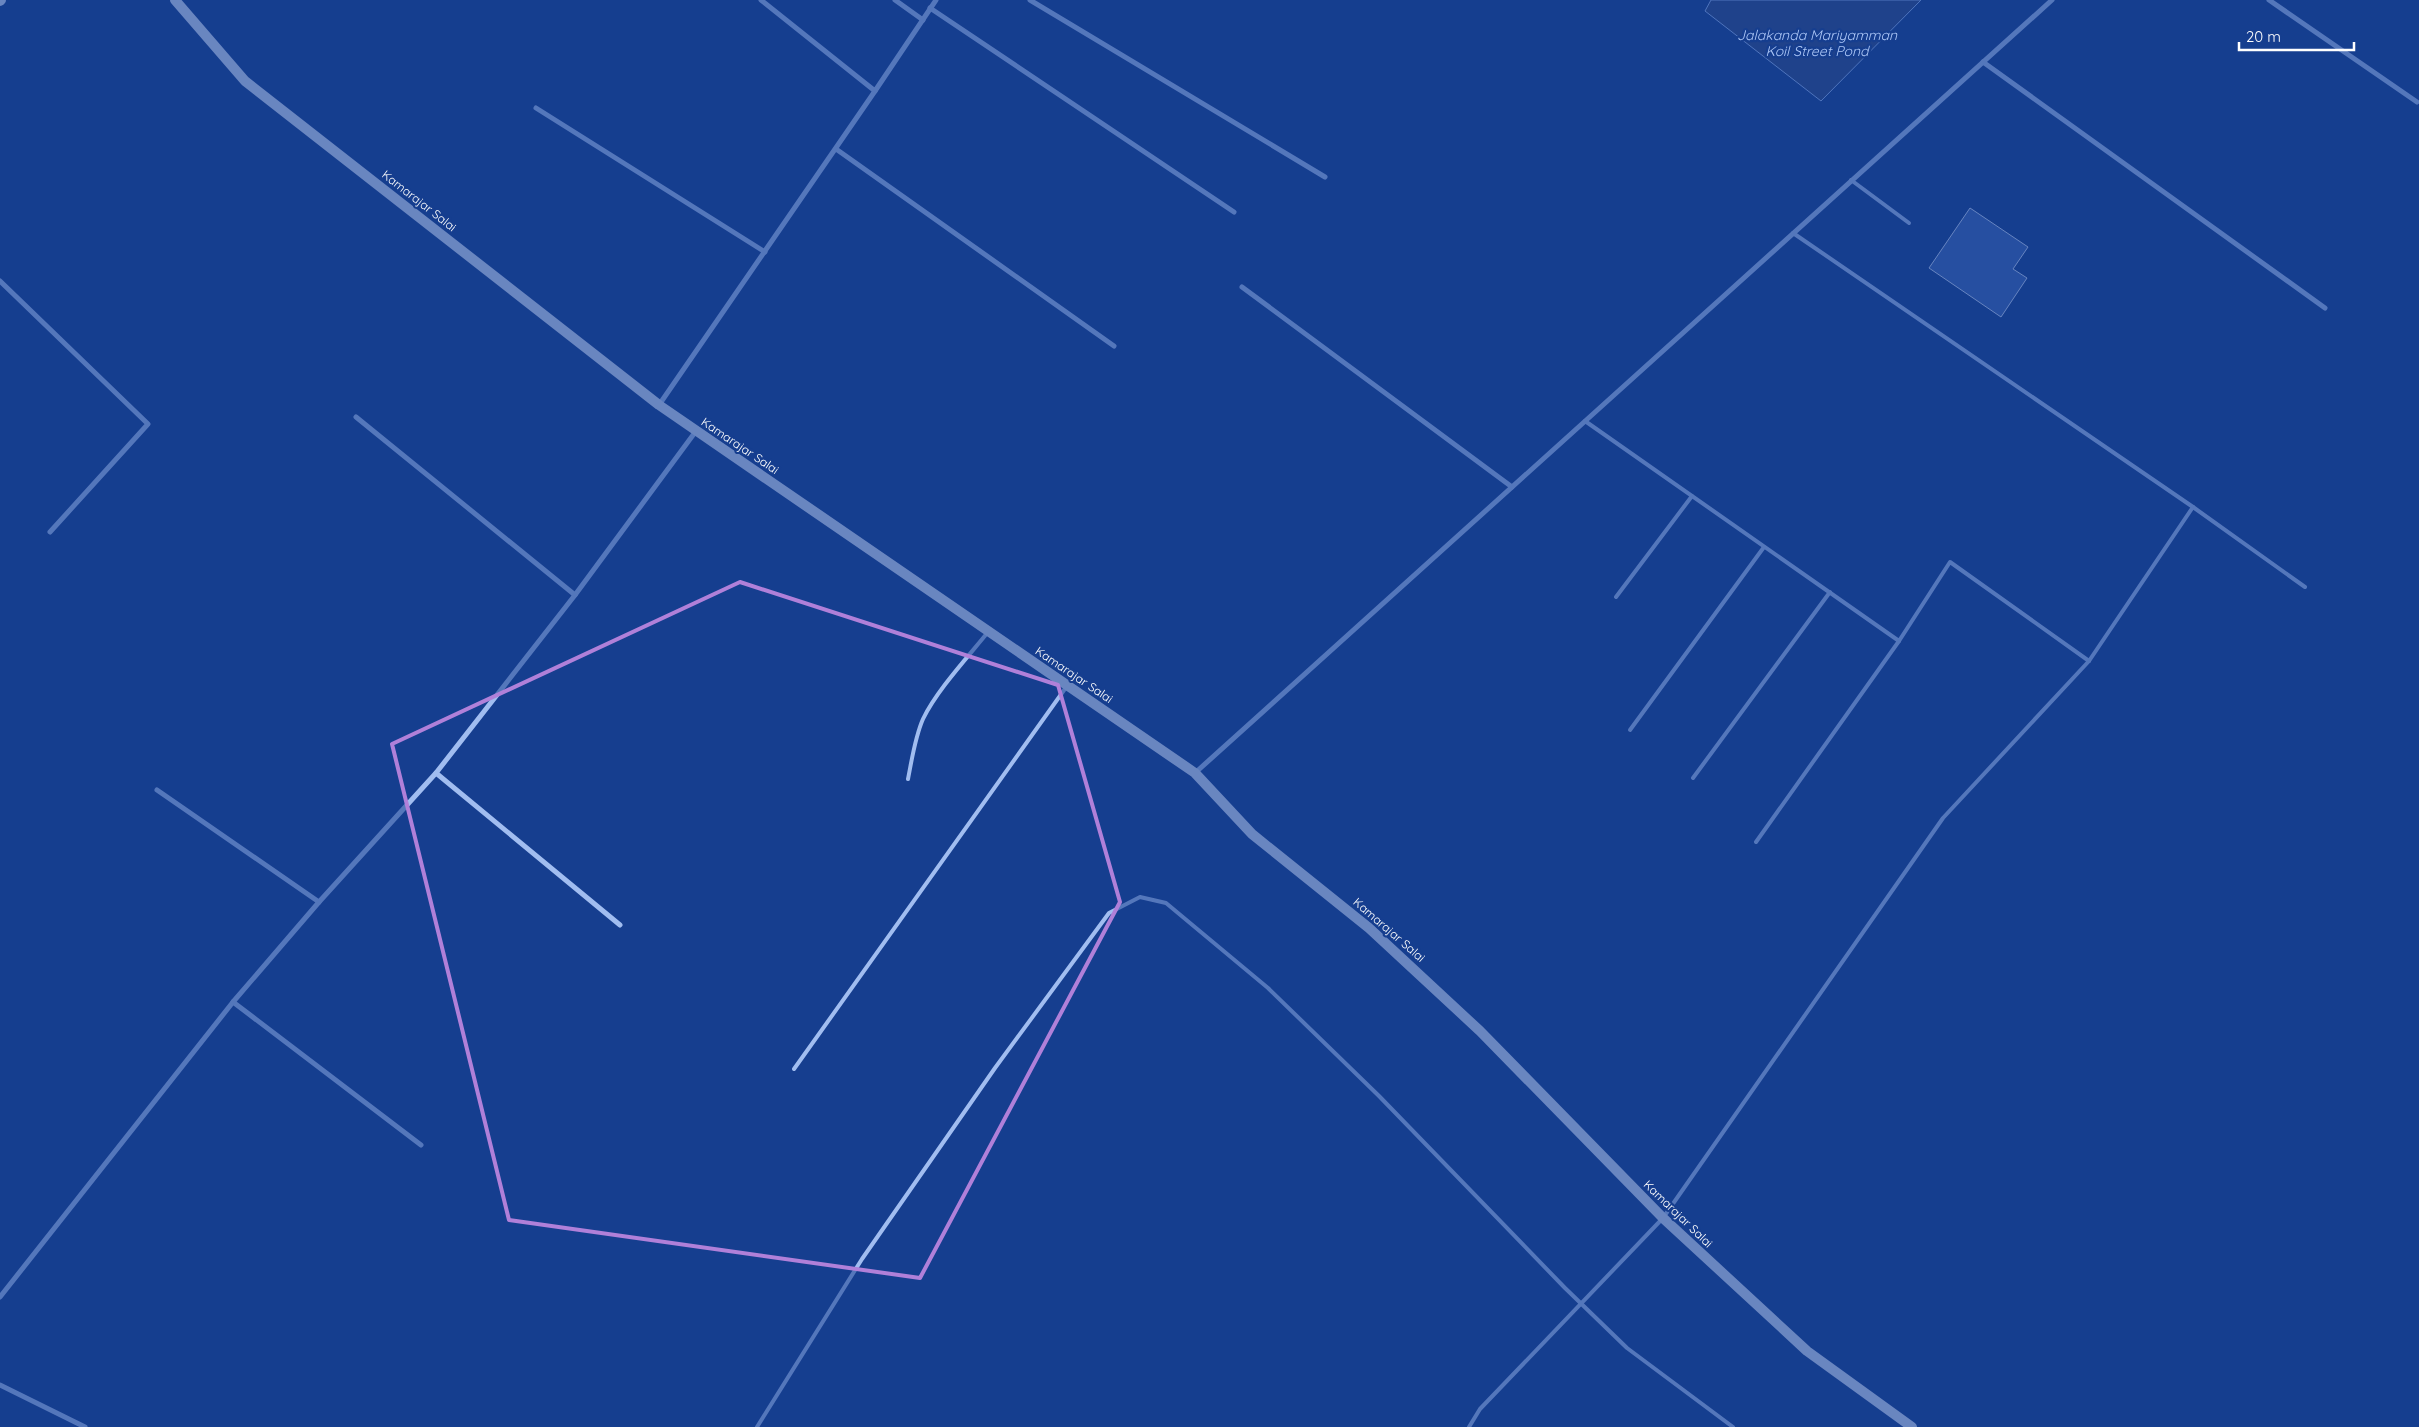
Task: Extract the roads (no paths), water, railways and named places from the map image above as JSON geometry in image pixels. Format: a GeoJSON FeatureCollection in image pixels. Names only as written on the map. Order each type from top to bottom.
{"type":"FeatureCollection","features":[{"type":"Feature","properties":{"kind":"main road","name":"Kamarajar Salai"},"geometry":{"type":"LineString","coordinates":[[176,0],[245,81],[659,405],[1195,773],[1252,834],[1369,928],[1480,1031],[1663,1218],[1807,1350],[1912,1427]]}},
{"type":"Feature","properties":{"kind":"street"},"geometry":{"type":"LineString","coordinates":[[761,0],[875,91]]}},
{"type":"Feature","properties":{"kind":"street"},"geometry":{"type":"LineString","coordinates":[[895,0],[923,20]]}},
{"type":"Feature","properties":{"kind":"street"},"geometry":{"type":"LineString","coordinates":[[659,405],[836,149],[936,0]]}},
{"type":"Feature","properties":{"kind":"street"},"geometry":{"type":"LineString","coordinates":[[1030,0],[1325,177]]}},
{"type":"Feature","properties":{"kind":"street"},"geometry":{"type":"LineString","coordinates":[[1195,773],[2052,0]]}},
{"type":"Feature","properties":{"kind":"street"},"geometry":{"type":"LineString","coordinates":[[2269,0],[2417,102]]}},
{"type":"Feature","properties":{"kind":"street"},"geometry":{"type":"LineString","coordinates":[[930,8],[1234,212]]}},
{"type":"Feature","properties":{"kind":"street"},"geometry":{"type":"LineString","coordinates":[[1983,62],[2325,308]]}},
{"type":"Feature","properties":{"kind":"street"},"geometry":{"type":"LineString","coordinates":[[536,108],[765,252]]}},
{"type":"Feature","properties":{"kind":"street"},"geometry":{"type":"LineString","coordinates":[[836,149],[1114,346]]}},
{"type":"Feature","properties":{"kind":"street"},"geometry":{"type":"LineString","coordinates":[[0,281],[148,424],[50,532]]}},
{"type":"Feature","properties":{"kind":"street"},"geometry":{"type":"LineString","coordinates":[[1242,287],[1512,487]]}},
{"type":"Feature","properties":{"kind":"street"},"geometry":{"type":"LineString","coordinates":[[356,417],[575,595]]}},
{"type":"Feature","properties":{"kind":"street"},"geometry":{"type":"LineString","coordinates":[[0,1297],[233,1002],[319,902],[436,773],[575,595],[696,431]]}},
{"type":"Feature","properties":{"kind":"street"},"geometry":{"type":"LineString","coordinates":[[436,773],[620,925]]}},
{"type":"Feature","properties":{"kind":"street"},"geometry":{"type":"LineString","coordinates":[[157,790],[319,902]]}},
{"type":"Feature","properties":{"kind":"street"},"geometry":{"type":"LineString","coordinates":[[233,1002],[422,1145]]}},
{"type":"Feature","properties":{"kind":"street"},"geometry":{"type":"LineString","coordinates":[[0,1385],[84,1427]]}},
{"type":"Feature","properties":{"kind":"lane"},"geometry":{"type":"LineString","coordinates":[[1851,180],[1909,223]]}},
{"type":"Feature","properties":{"kind":"lane"},"geometry":{"type":"LineString","coordinates":[[1793,234],[2193,507],[2305,587]]}},
{"type":"Feature","properties":{"kind":"lane"},"geometry":{"type":"LineString","coordinates":[[1586,421],[1899,640]]}},
{"type":"Feature","properties":{"kind":"lane"},"geometry":{"type":"LineString","coordinates":[[1616,597],[1692,496]]}},
{"type":"Feature","properties":{"kind":"lane"},"geometry":{"type":"LineString","coordinates":[[1469,1427],[1480,1410],[1663,1218],[1943,818],[2089,661],[2193,507]]}},
{"type":"Feature","properties":{"kind":"lane"},"geometry":{"type":"LineString","coordinates":[[1630,730],[1764,547]]}},
{"type":"Feature","properties":{"kind":"lane"},"geometry":{"type":"LineString","coordinates":[[1756,842],[1899,640],[1950,562],[2089,661]]}},
{"type":"Feature","properties":{"kind":"lane"},"geometry":{"type":"LineString","coordinates":[[1694,778],[1830,592]]}},
{"type":"Feature","properties":{"kind":"lane"},"geometry":{"type":"LineString","coordinates":[[908,779],[916,741],[924,718],[957,671],[989,632]]}},
{"type":"Feature","properties":{"kind":"lane"},"geometry":{"type":"LineString","coordinates":[[794,1069],[1067,686]]}},
{"type":"Feature","properties":{"kind":"lane"},"geometry":{"type":"LineString","coordinates":[[757,1427],[862,1259],[996,1068],[1109,913],[1140,897],[1166,903],[1268,988],[1379,1096],[1581,1304],[1627,1348],[1733,1427]]}},
{"type":"Feature","properties":{"kind":"water","name":"Jalakanda Mariyamman Koil Street Pond"},"geometry":{"type":"Polygon","coordinates":[[[1711,0],[1921,0],[1821,101],[1705,11],[1711,0]]]}}]}
